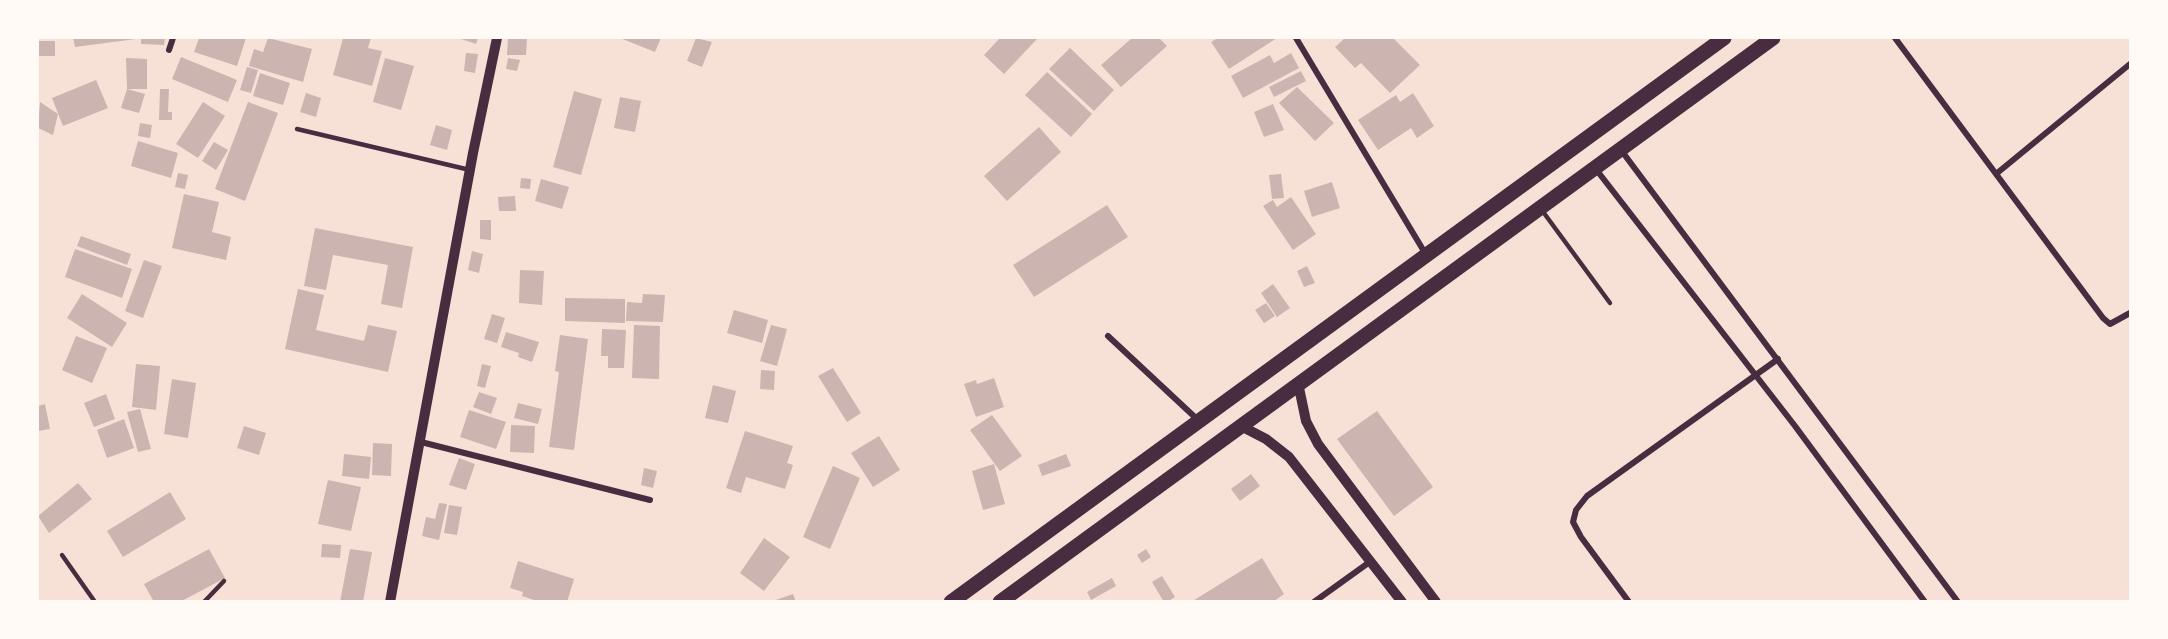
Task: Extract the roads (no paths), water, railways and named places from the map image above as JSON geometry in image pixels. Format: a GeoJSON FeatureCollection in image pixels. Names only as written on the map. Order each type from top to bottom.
{"type":"FeatureCollection","features":[{"type":"Feature","properties":{"kind":"main road"},"geometry":{"type":"LineString","coordinates":[[951,602],[1724,38]]}},
{"type":"Feature","properties":{"kind":"main road"},"geometry":{"type":"LineString","coordinates":[[1000,602],[1239,425],[1773,38]]}},
{"type":"Feature","properties":{"kind":"street"},"geometry":{"type":"LineString","coordinates":[[169,50],[173,38]]}},
{"type":"Feature","properties":{"kind":"street"},"geometry":{"type":"LineString","coordinates":[[390,602],[470,170],[497,38]]}},
{"type":"Feature","properties":{"kind":"street"},"geometry":{"type":"LineString","coordinates":[[1296,38],[1425,254]]}},
{"type":"Feature","properties":{"kind":"street"},"geometry":{"type":"LineString","coordinates":[[1895,38],[2103,318],[2110,324],[2130,313]]}},
{"type":"Feature","properties":{"kind":"street"},"geometry":{"type":"LineString","coordinates":[[1996,174],[2130,64]]}},
{"type":"Feature","properties":{"kind":"street"},"geometry":{"type":"LineString","coordinates":[[1620,148],[1958,602]]}},
{"type":"Feature","properties":{"kind":"street"},"geometry":{"type":"LineString","coordinates":[[1595,167],[1756,375],[1925,602]]}},
{"type":"Feature","properties":{"kind":"street"},"geometry":{"type":"LineString","coordinates":[[1108,336],[1198,420]]}},
{"type":"Feature","properties":{"kind":"street"},"geometry":{"type":"LineString","coordinates":[[1629,602],[1581,537],[1573,522],[1576,510],[1587,496],[1778,359]]}},
{"type":"Feature","properties":{"kind":"street"},"geometry":{"type":"LineString","coordinates":[[1298,383],[1306,421],[1318,444],[1436,602]]}},
{"type":"Feature","properties":{"kind":"street"},"geometry":{"type":"LineString","coordinates":[[1239,425],[1266,439],[1289,457],[1402,602]]}},
{"type":"Feature","properties":{"kind":"street"},"geometry":{"type":"LineString","coordinates":[[421,442],[650,500]]}},
{"type":"Feature","properties":{"kind":"street"},"geometry":{"type":"LineString","coordinates":[[1314,602],[1371,561]]}},
{"type":"Feature","properties":{"kind":"lane"},"geometry":{"type":"LineString","coordinates":[[297,129],[470,170]]}},
{"type":"Feature","properties":{"kind":"lane"},"geometry":{"type":"LineString","coordinates":[[1539,207],[1610,303]]}},
{"type":"Feature","properties":{"kind":"lane"},"geometry":{"type":"LineString","coordinates":[[62,555],[96,602]]}},
{"type":"Feature","properties":{"kind":"lane"},"geometry":{"type":"LineString","coordinates":[[204,602],[224,581]]}}]}
